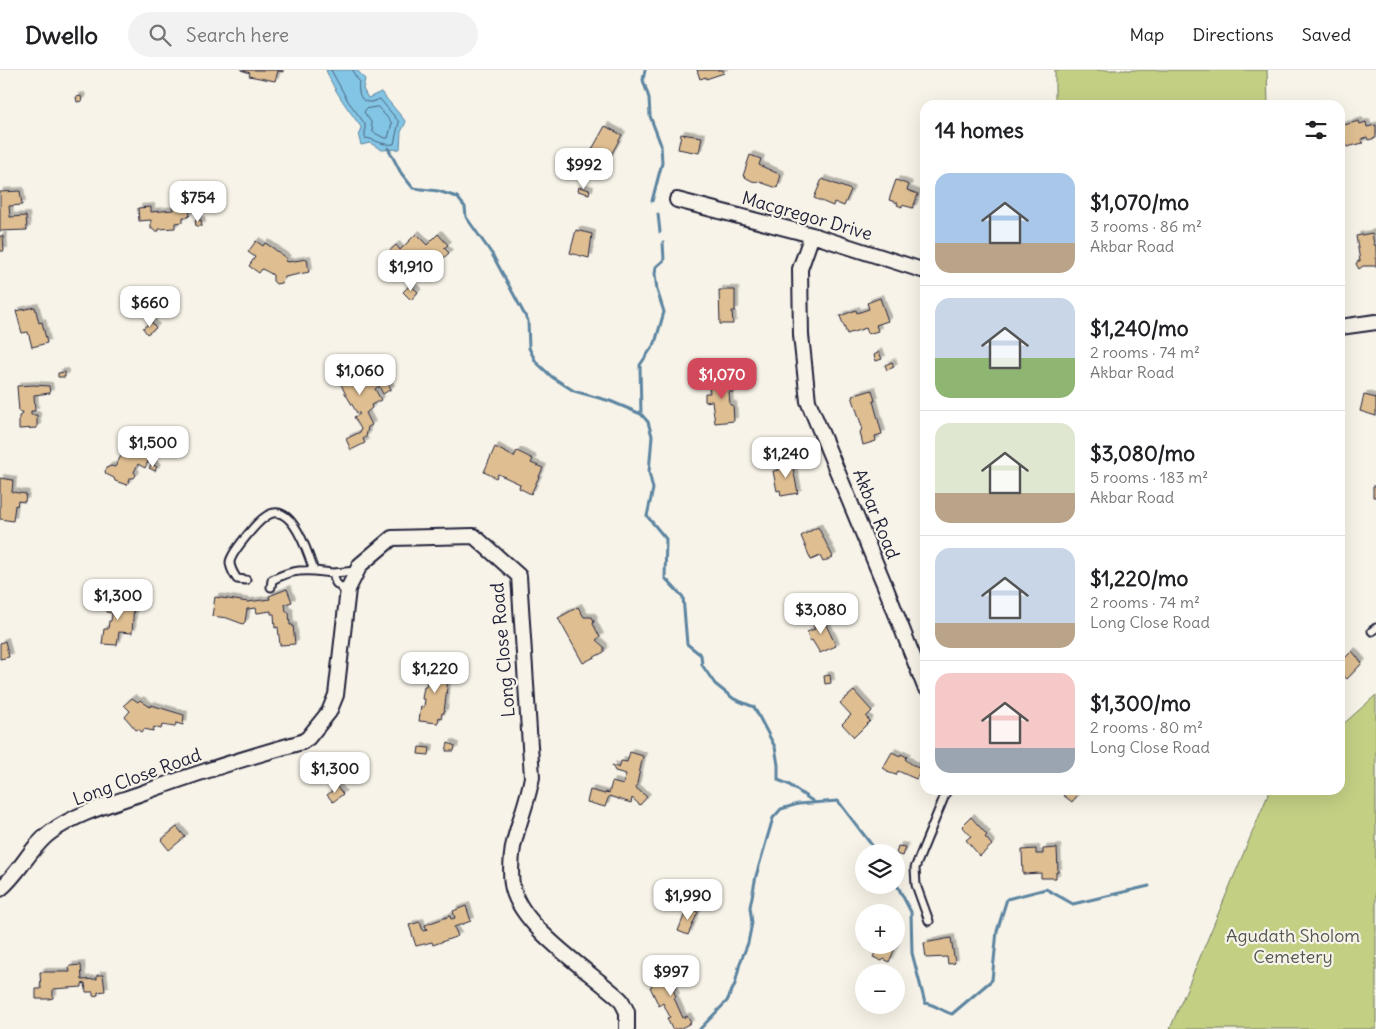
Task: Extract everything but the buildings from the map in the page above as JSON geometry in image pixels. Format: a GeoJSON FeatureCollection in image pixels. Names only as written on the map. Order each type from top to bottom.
{"type":"FeatureCollection","features":[{"type":"Feature","properties":{"kind":"street","name":"Macgregor Drive"},"geometry":{"type":"LineString","coordinates":[[678,200],[812,235],[920,269]]}},
{"type":"Feature","properties":{"kind":"street","name":"Akbar Road"},"geometry":{"type":"LineString","coordinates":[[812,235],[800,269],[801,335],[808,401],[920,674]]}},
{"type":"Feature","properties":{"kind":"street"},"geometry":{"type":"LineString","coordinates":[[1345,326],[1376,322]]}},
{"type":"Feature","properties":{"kind":"street","name":"Long Close Road"},"geometry":{"type":"LineString","coordinates":[[0,889],[9,882],[36,846],[65,823],[101,807],[302,742],[308,738],[329,712],[336,695],[348,593],[360,565],[392,538],[474,536],[519,576],[532,777],[530,793],[514,847],[512,888],[521,908],[536,927],[621,1000],[627,1012],[627,1029]]}},
{"type":"Feature","properties":{"kind":"lane"},"geometry":{"type":"LineString","coordinates":[[246,580],[237,580],[231,569],[230,559],[260,520],[271,513],[280,514],[294,525],[314,570]]}},
{"type":"Feature","properties":{"kind":"lane"},"geometry":{"type":"LineString","coordinates":[[271,587],[272,580],[287,572],[314,570],[334,573],[357,571]]}},
{"type":"Feature","properties":{"kind":"lane"},"geometry":{"type":"LineString","coordinates":[[334,573],[336,584],[348,593]]}},
{"type":"Feature","properties":{"kind":"lane"},"geometry":{"type":"LineString","coordinates":[[929,921],[916,885],[914,868],[945,795]]}},
{"type":"Feature","properties":{"kind":"green space"},"geometry":{"type":"Polygon","coordinates":[[[1055,70],[1267,70],[1268,100],[1055,100],[1055,70]]]}},
{"type":"Feature","properties":{"kind":"green space","name":"Agudath Sholom Cemetery"},"geometry":{"type":"Polygon","coordinates":[[[1376,695],[1376,1029],[1170,1029],[1268,795],[1345,795],[1345,723],[1376,695]]]}},
{"type":"Feature","properties":{"kind":"water"},"geometry":{"type":"Polygon","coordinates":[[[326,70],[357,70],[365,79],[363,89],[368,98],[381,92],[406,122],[401,132],[400,149],[382,150],[370,143],[361,145],[359,138],[361,127],[337,93],[326,70]]]}},
{"type":"Feature","properties":{"kind":"waterway"},"geometry":{"type":"LineString","coordinates":[[645,70],[643,80],[649,98],[650,116],[661,145],[662,163],[652,201]]}},
{"type":"Feature","properties":{"kind":"waterway"},"geometry":{"type":"LineString","coordinates":[[388,148],[401,173],[413,188],[438,191],[457,197],[465,207],[466,217],[492,254],[528,321],[529,348],[536,362],[552,377],[574,391],[610,401],[641,414],[648,422],[652,436],[649,472],[653,489],[647,516],[666,539],[665,578],[683,597],[687,644],[701,655],[702,665],[715,684],[734,699],[754,707],[775,747],[778,780],[788,784],[814,802]]}},
{"type":"Feature","properties":{"kind":"waterway"},"geometry":{"type":"LineString","coordinates":[[658,214],[660,232]]}},
{"type":"Feature","properties":{"kind":"waterway"},"geometry":{"type":"LineString","coordinates":[[641,414],[640,365],[655,343],[664,312],[657,290],[655,274],[656,267],[664,260],[663,242]]}},
{"type":"Feature","properties":{"kind":"waterway"},"geometry":{"type":"LineString","coordinates":[[700,1029],[727,1001],[735,984],[740,963],[748,943],[752,923],[750,907],[756,876],[773,818],[781,809],[798,804],[838,801],[871,844]]}},
{"type":"Feature","properties":{"kind":"waterway"},"geometry":{"type":"LineString","coordinates":[[902,894],[911,912],[912,953],[925,1003],[952,1014],[992,980],[997,931],[1007,899],[1046,889],[1073,904],[1149,886]]}}]}
